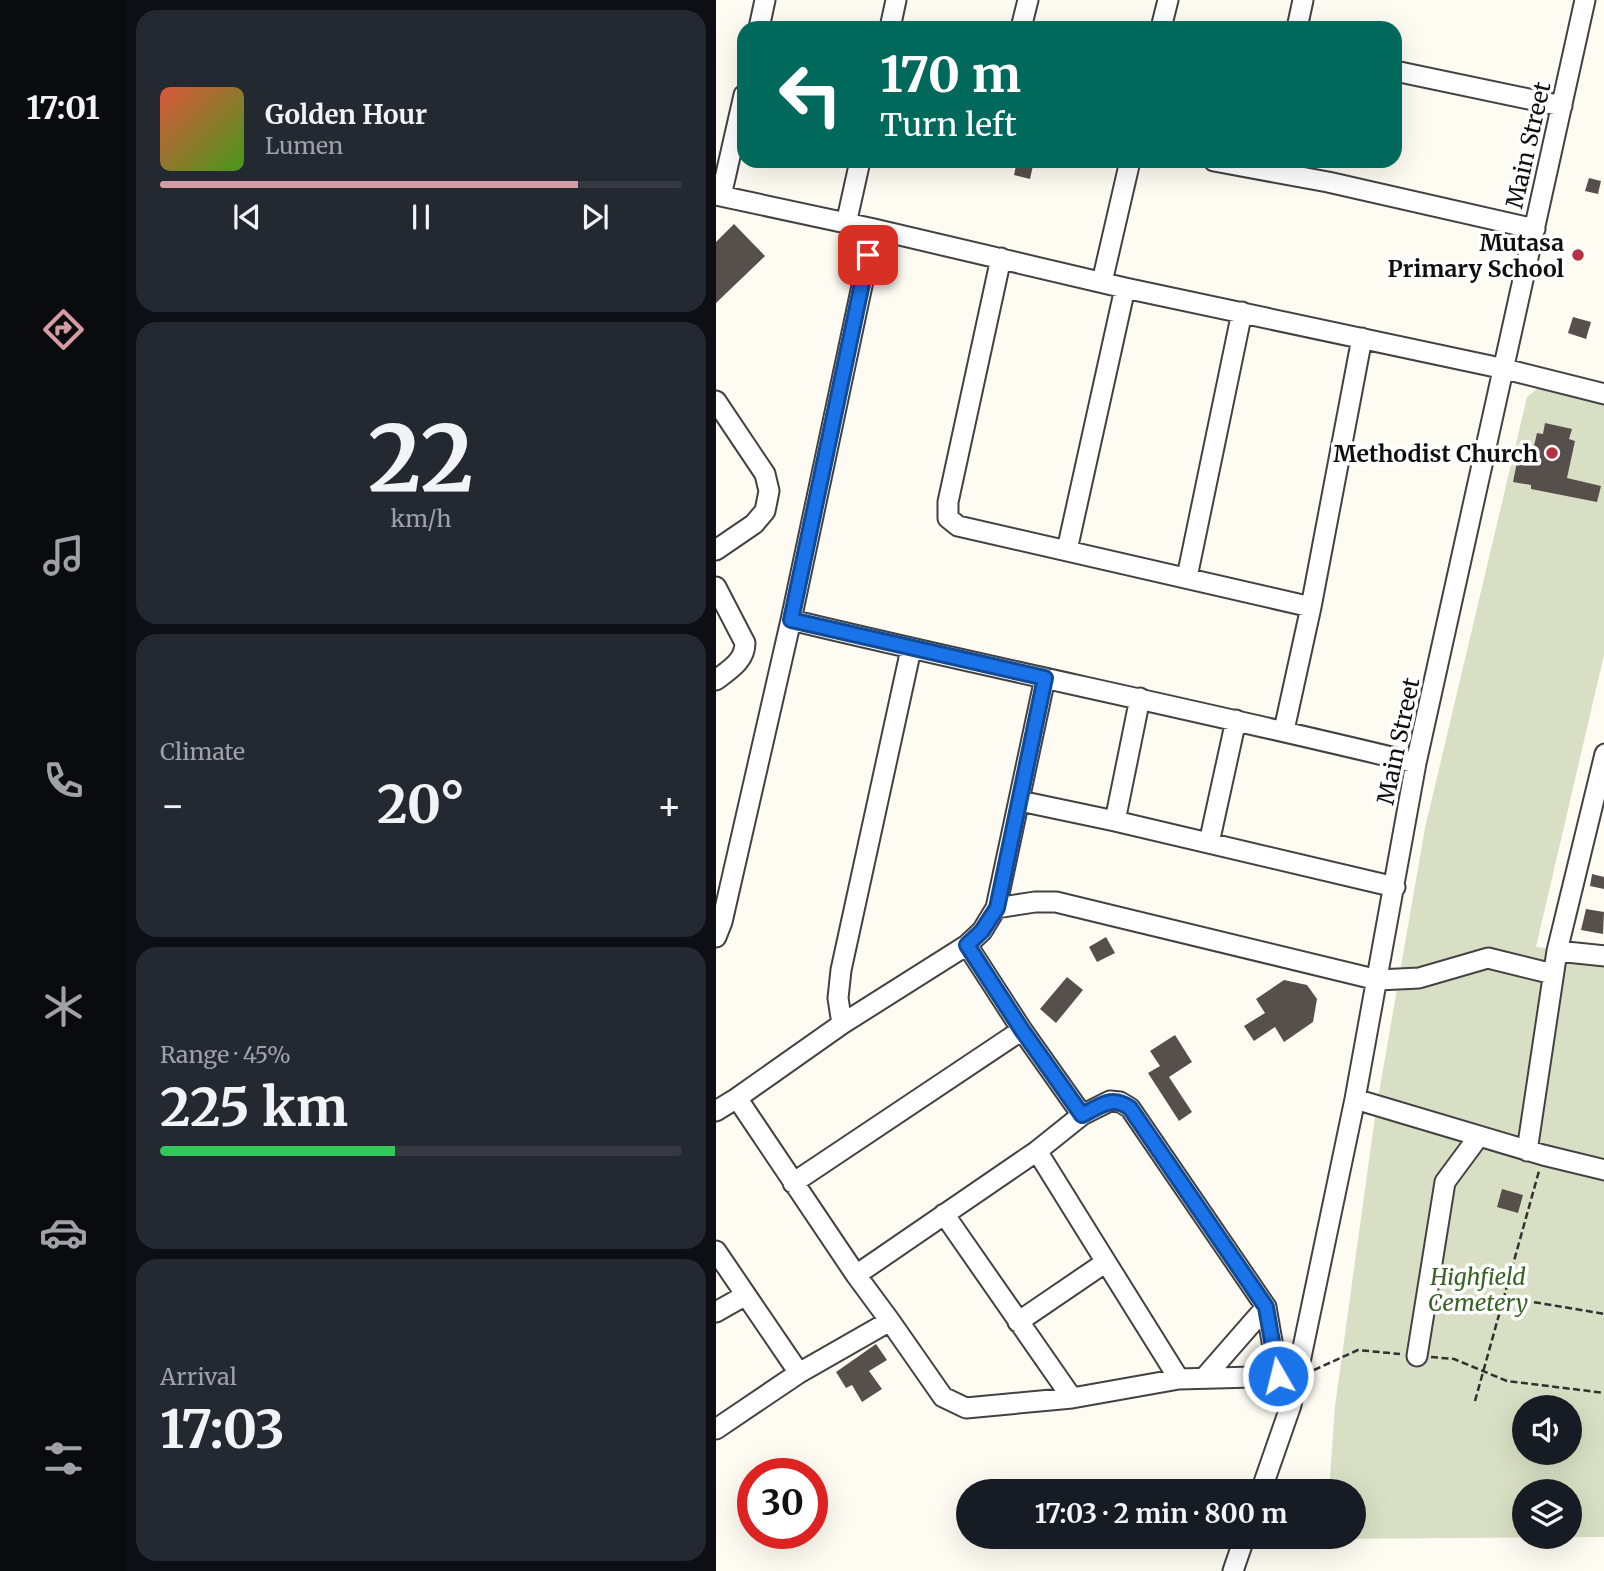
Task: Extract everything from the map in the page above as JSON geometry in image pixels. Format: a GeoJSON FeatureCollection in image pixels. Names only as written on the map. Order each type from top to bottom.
{"type":"FeatureCollection","features":[{"type":"Feature","properties":{"kind":"street"},"geometry":{"type":"LineString","coordinates":[[760,21],[765,0]]}},
{"type":"Feature","properties":{"kind":"street"},"geometry":{"type":"LineString","coordinates":[[892,21],[896,0]]}},
{"type":"Feature","properties":{"kind":"street"},"geometry":{"type":"LineString","coordinates":[[1024,21],[1028,0]]}},
{"type":"Feature","properties":{"kind":"street"},"geometry":{"type":"LineString","coordinates":[[1163,21],[1168,0]]}},
{"type":"Feature","properties":{"kind":"street"},"geometry":{"type":"LineString","coordinates":[[1298,21],[1303,0]]}},
{"type":"Feature","properties":{"kind":"street","name":"Main Street"},"geometry":{"type":"LineString","coordinates":[[1265,1479],[1291,1405],[1288,1376],[1355,1099],[1416,763],[1585,0]]}},
{"type":"Feature","properties":{"kind":"street"},"geometry":{"type":"LineString","coordinates":[[1402,72],[1562,106]]}},
{"type":"Feature","properties":{"kind":"street"},"geometry":{"type":"LineString","coordinates":[[737,121],[718,196],[874,229],[1125,288],[1505,369],[1604,394]]}},
{"type":"Feature","properties":{"kind":"street"},"geometry":{"type":"LineString","coordinates":[[846,224],[858,168]]}},
{"type":"Feature","properties":{"kind":"street"},"geometry":{"type":"LineString","coordinates":[[1102,282],[1128,168]]}},
{"type":"Feature","properties":{"kind":"street"},"geometry":{"type":"LineString","coordinates":[[1274,168],[1535,229]]}},
{"type":"Feature","properties":{"kind":"street"},"geometry":{"type":"LineString","coordinates":[[716,937],[722,922],[791,620],[874,229]]}},
{"type":"Feature","properties":{"kind":"street"},"geometry":{"type":"LineString","coordinates":[[1001,258],[948,502],[948,518],[958,526],[1311,607]]}},
{"type":"Feature","properties":{"kind":"street"},"geometry":{"type":"LineString","coordinates":[[1067,550],[1125,288]]}},
{"type":"Feature","properties":{"kind":"street"},"geometry":{"type":"LineString","coordinates":[[1187,578],[1242,312]]}},
{"type":"Feature","properties":{"kind":"street"},"geometry":{"type":"LineString","coordinates":[[1284,730],[1311,607],[1362,338]]}},
{"type":"Feature","properties":{"kind":"street"},"geometry":{"type":"LineString","coordinates":[[716,401],[765,474],[769,491],[765,510],[754,524],[716,550]]}},
{"type":"Feature","properties":{"kind":"street"},"geometry":{"type":"LineString","coordinates":[[716,587],[745,643],[745,651],[738,662],[716,680]]}},
{"type":"Feature","properties":{"kind":"street"},"geometry":{"type":"LineString","coordinates":[[791,620],[911,649],[1284,730],[1416,763]]}},
{"type":"Feature","properties":{"kind":"street"},"geometry":{"type":"LineString","coordinates":[[842,1024],[838,998],[841,970],[911,649]]}},
{"type":"Feature","properties":{"kind":"street"},"geometry":{"type":"LineString","coordinates":[[716,1111],[842,1024],[967,945],[982,931],[997,908],[1045,678]]}},
{"type":"Feature","properties":{"kind":"street"},"geometry":{"type":"LineString","coordinates":[[1115,821],[1140,698]]}},
{"type":"Feature","properties":{"kind":"street"},"geometry":{"type":"LineString","coordinates":[[1209,843],[1236,720]]}},
{"type":"Feature","properties":{"kind":"street"},"geometry":{"type":"LineString","coordinates":[[1535,1153],[1553,974],[1604,754]]}},
{"type":"Feature","properties":{"kind":"street"},"geometry":{"type":"LineString","coordinates":[[1020,801],[1395,887]]}},
{"type":"Feature","properties":{"kind":"street"},"geometry":{"type":"LineString","coordinates":[[997,908],[1035,902],[1056,902],[1378,980],[1419,978],[1488,958],[1553,974]]}},
{"type":"Feature","properties":{"kind":"street"},"geometry":{"type":"LineString","coordinates":[[967,945],[1082,1115]]}},
{"type":"Feature","properties":{"kind":"street"},"geometry":{"type":"LineString","coordinates":[[1557,951],[1604,956]]}},
{"type":"Feature","properties":{"kind":"street"},"geometry":{"type":"LineString","coordinates":[[793,1182],[1022,1030]]}},
{"type":"Feature","properties":{"kind":"street"},"geometry":{"type":"LineString","coordinates":[[737,1098],[856,1275],[944,1398],[966,1408],[1072,1398],[1179,1379],[1288,1376],[1266,1307],[1130,1108],[1120,1102],[1110,1101],[1082,1115],[1037,1151],[856,1275]]}},
{"type":"Feature","properties":{"kind":"street"},"geometry":{"type":"LineString","coordinates":[[1355,1099],[1535,1153],[1604,1170]]}},
{"type":"Feature","properties":{"kind":"street"},"geometry":{"type":"LineString","coordinates":[[1417,1356],[1445,1182],[1479,1136]]}},
{"type":"Feature","properties":{"kind":"street"},"geometry":{"type":"LineString","coordinates":[[1037,1151],[1179,1379]]}},
{"type":"Feature","properties":{"kind":"street"},"geometry":{"type":"LineString","coordinates":[[944,1214],[1072,1398]]}},
{"type":"Feature","properties":{"kind":"street"},"geometry":{"type":"LineString","coordinates":[[716,1251],[799,1373]]}},
{"type":"Feature","properties":{"kind":"street"},"geometry":{"type":"LineString","coordinates":[[1018,1322],[1106,1262]]}},
{"type":"Feature","properties":{"kind":"street"},"geometry":{"type":"LineString","coordinates":[[716,1312],[746,1295]]}},
{"type":"Feature","properties":{"kind":"street"},"geometry":{"type":"LineString","coordinates":[[1204,1378],[1266,1307]]}},
{"type":"Feature","properties":{"kind":"street"},"geometry":{"type":"LineString","coordinates":[[716,1429],[799,1373],[890,1321]]}},
{"type":"Feature","properties":{"kind":"street"},"geometry":{"type":"LineString","coordinates":[[1233,1571],[1241,1549]]}},
{"type":"Feature","properties":{"kind":"path"},"geometry":{"type":"LineString","coordinates":[[1474,1401],[1504,1297],[1535,1153]]}},
{"type":"Feature","properties":{"kind":"path"},"geometry":{"type":"LineString","coordinates":[[1504,1297],[1604,1314]]}},
{"type":"Feature","properties":{"kind":"path"},"geometry":{"type":"LineString","coordinates":[[1288,1376],[1331,1364],[1358,1350],[1454,1359],[1507,1381],[1604,1393]]}},
{"type":"Feature","properties":{"kind":"green space","name":"Highfield Cemetery"},"geometry":{"type":"Polygon","coordinates":[[[1538,388],[1604,403],[1604,655],[1536,947],[1604,955],[1604,1537],[1582,1537],[1582,1479],[1512,1479],[1512,1538],[1366,1539],[1366,1479],[1330,1479],[1335,1406],[1376,1110],[1425,828],[1527,397],[1538,388]]]}},
{"type":"Feature","properties":{"kind":"building"},"geometry":{"type":"Polygon","coordinates":[[[1016,168],[1032,168],[1030,179],[1014,175],[1016,168]]]}},
{"type":"Feature","properties":{"kind":"building"},"geometry":{"type":"Polygon","coordinates":[[[1589,178],[1601,181],[1598,194],[1585,191],[1589,178]]]}},
{"type":"Feature","properties":{"kind":"building"},"geometry":{"type":"Polygon","coordinates":[[[734,224],[765,256],[716,303],[716,242],[734,224]]]}},
{"type":"Feature","properties":{"kind":"building"},"geometry":{"type":"Polygon","coordinates":[[[1573,317],[1591,322],[1586,339],[1568,333],[1573,317]]]}},
{"type":"Feature","properties":{"kind":"building","name":"Methodist Church"},"geometry":{"type":"Polygon","coordinates":[[[1545,423],[1572,429],[1569,439],[1575,441],[1567,478],[1601,486],[1597,502],[1531,489],[1531,485],[1513,482],[1519,452],[1532,455],[1537,433],[1543,434],[1545,423]]]}},
{"type":"Feature","properties":{"kind":"building"},"geometry":{"type":"Polygon","coordinates":[[[1592,874],[1604,877],[1604,889],[1590,886],[1592,874]]]}},
{"type":"Feature","properties":{"kind":"building"},"geometry":{"type":"Polygon","coordinates":[[[1586,909],[1604,912],[1603,934],[1581,930],[1586,909]]]}},
{"type":"Feature","properties":{"kind":"building"},"geometry":{"type":"Polygon","coordinates":[[[1106,937],[1115,953],[1097,962],[1089,947],[1106,937]]]}},
{"type":"Feature","properties":{"kind":"building"},"geometry":{"type":"Polygon","coordinates":[[[1067,977],[1083,990],[1056,1023],[1040,1009],[1067,977]]]}},
{"type":"Feature","properties":{"kind":"building"},"geometry":{"type":"Polygon","coordinates":[[[1284,980],[1307,985],[1317,999],[1313,1022],[1284,1042],[1275,1027],[1254,1041],[1244,1026],[1265,1013],[1256,999],[1284,980]]]}},
{"type":"Feature","properties":{"kind":"building"},"geometry":{"type":"Polygon","coordinates":[[[1175,1035],[1192,1062],[1169,1077],[1192,1112],[1179,1121],[1148,1073],[1160,1066],[1150,1051],[1175,1035]]]}},
{"type":"Feature","properties":{"kind":"building"},"geometry":{"type":"Polygon","coordinates":[[[1502,1189],[1523,1195],[1518,1213],[1497,1207],[1502,1189]]]}},
{"type":"Feature","properties":{"kind":"building"},"geometry":{"type":"Polygon","coordinates":[[[876,1344],[887,1360],[869,1371],[882,1389],[862,1402],[852,1385],[846,1388],[836,1372],[876,1344]]]}},
{"type":"Feature","properties":{"kind":"place","name":"Mutasa Primary School"},"geometry":{"type":"Point","coordinates":[1578,255]}},
{"type":"Feature","properties":{"kind":"place","name":"Methodist Church"},"geometry":{"type":"Point","coordinates":[1552,453]}},
{"type":"Feature","properties":{"kind":"route"},"geometry":{"type":"LineString","coordinates":[[868,255],[791,620],[1045,678],[997,908],[982,931],[967,945],[1082,1115],[1110,1101],[1120,1102],[1130,1108],[1266,1307],[1278,1376]]}}]}
